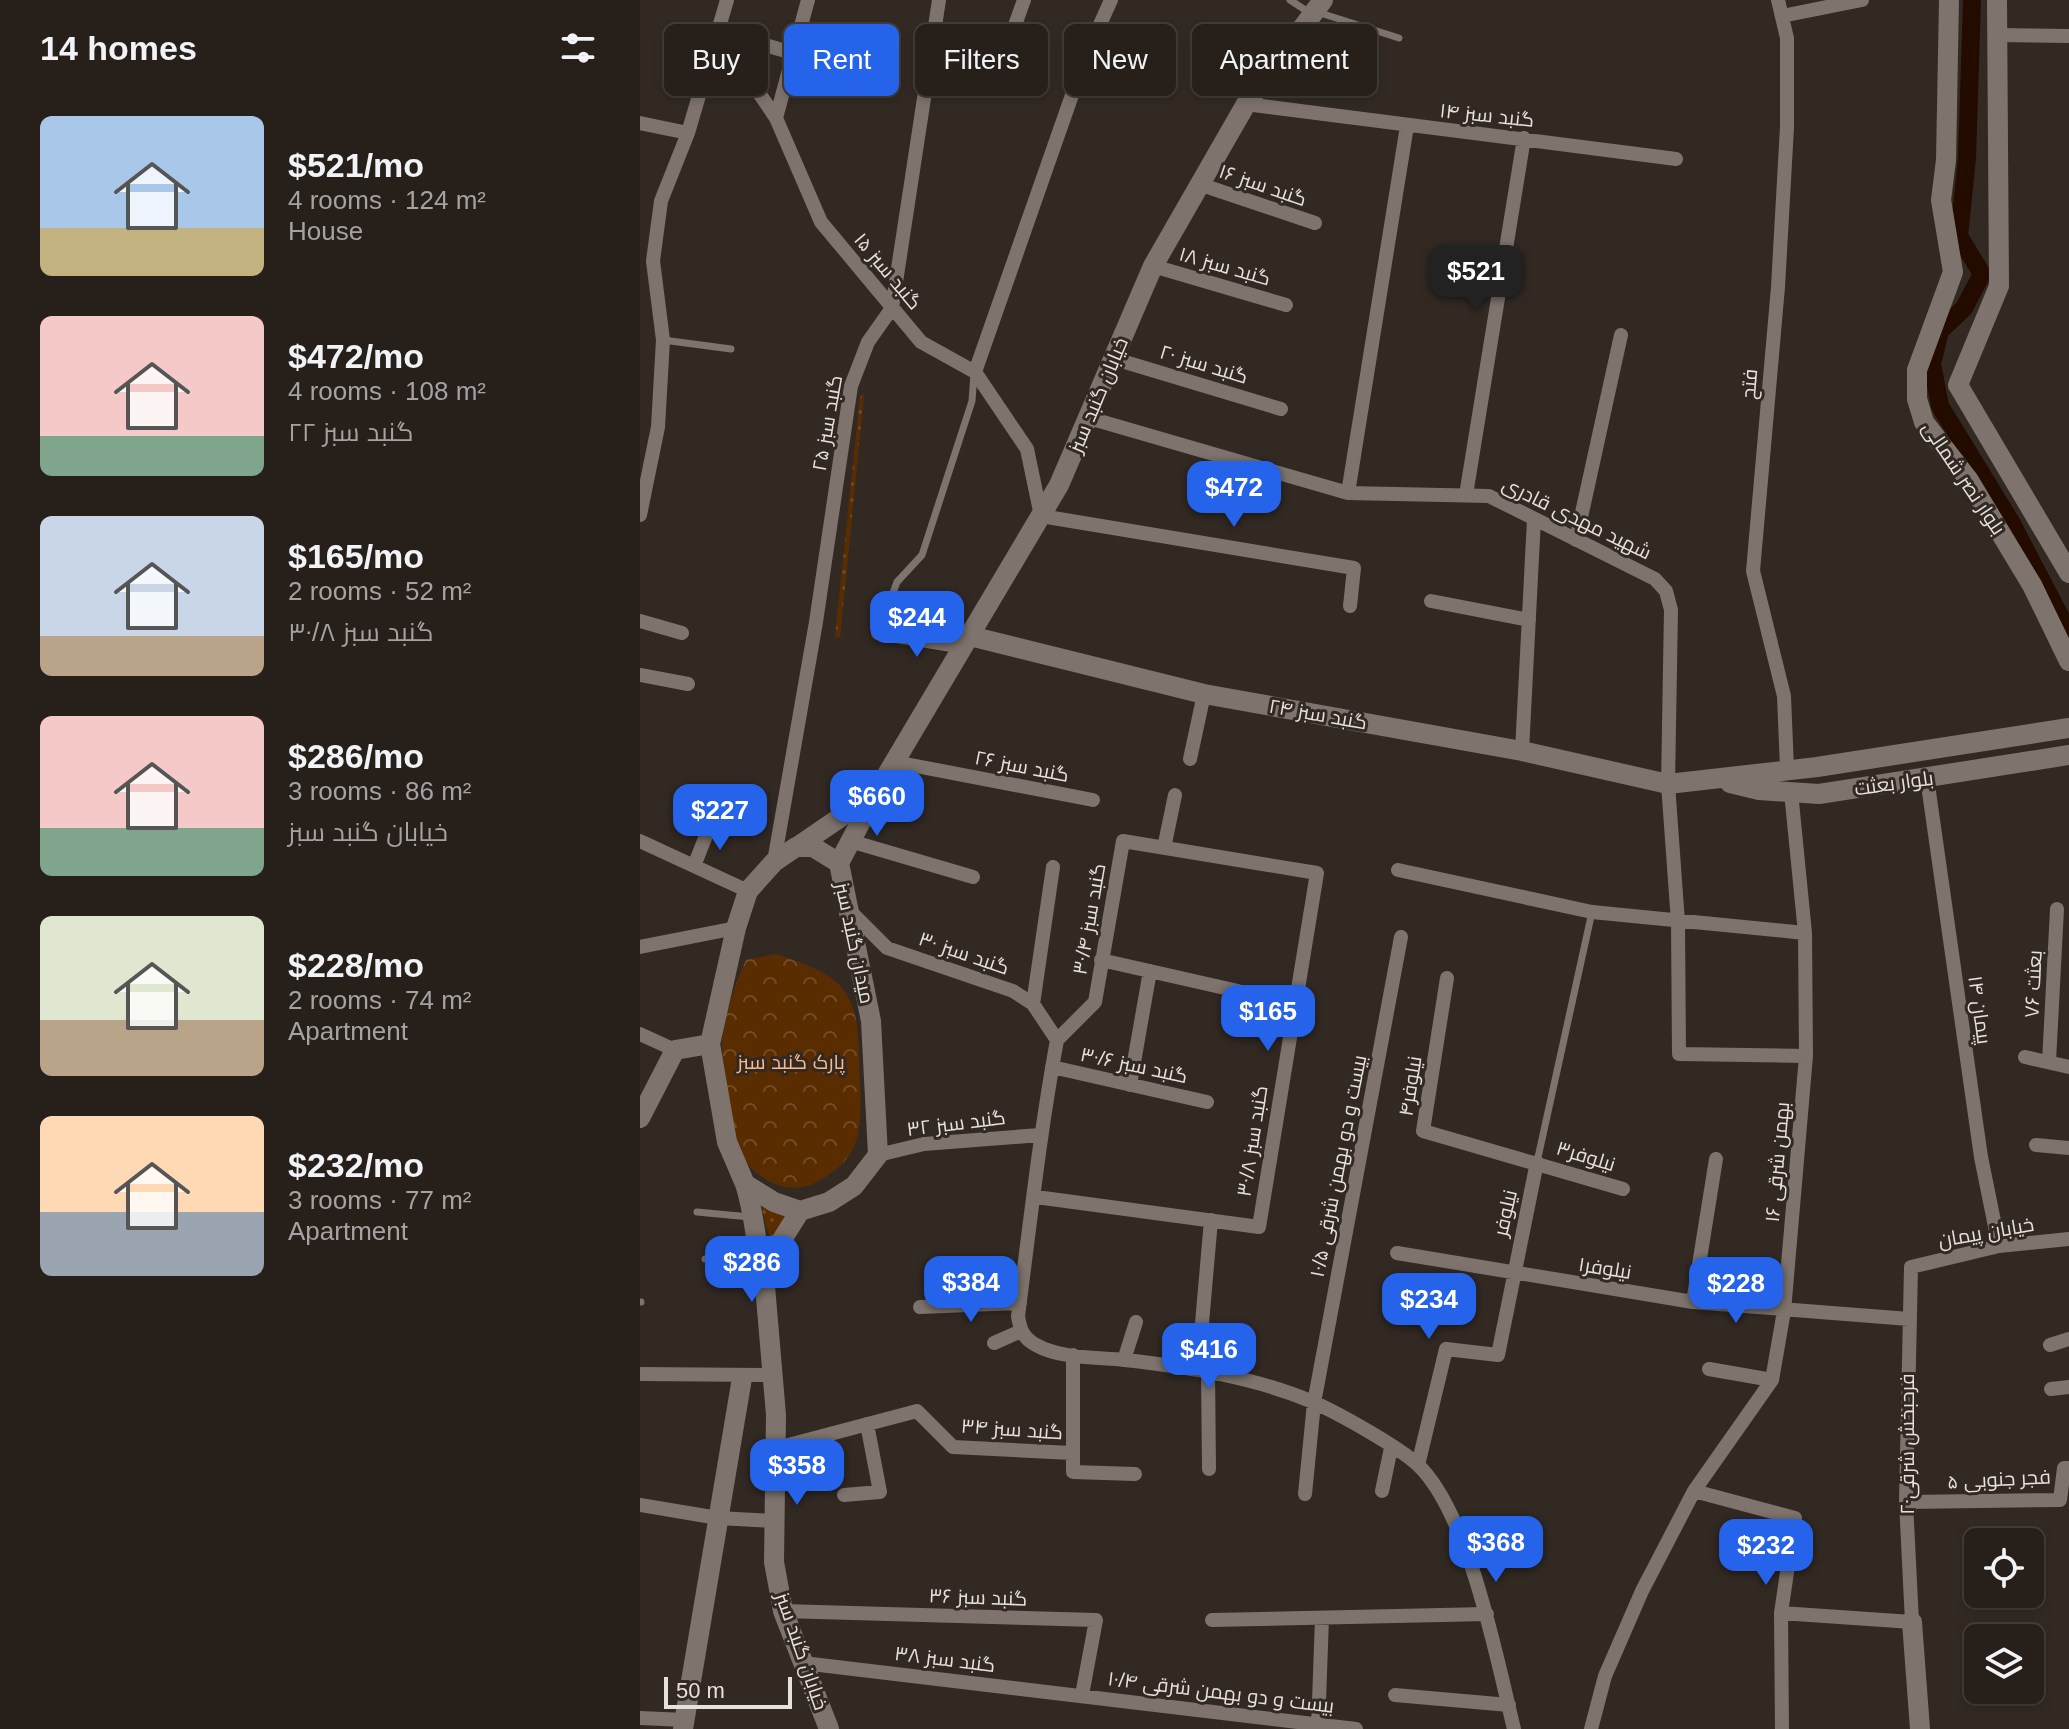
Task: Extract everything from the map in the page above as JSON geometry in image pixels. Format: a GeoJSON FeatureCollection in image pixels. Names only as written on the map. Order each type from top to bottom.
{"type":"FeatureCollection","features":[{"type":"Feature","properties":{"kind":"street"},"geometry":{"type":"LineString","coordinates":[[719,24],[727,0]]}},
{"type":"Feature","properties":{"kind":"street"},"geometry":{"type":"LineString","coordinates":[[803,24],[808,0]]}},
{"type":"Feature","properties":{"kind":"street","name":"گنبد سبز ۲۵"},"geometry":{"type":"LineString","coordinates":[[774,862],[816,622],[851,386],[868,342],[892,308],[939,0]]}},
{"type":"Feature","properties":{"kind":"street"},"geometry":{"type":"LineString","coordinates":[[1015,24],[1024,0]]}},
{"type":"Feature","properties":{"kind":"street"},"geometry":{"type":"LineString","coordinates":[[975,372],[1085,58],[1111,0]]}},
{"type":"Feature","properties":{"kind":"street","name":"فتح"},"geometry":{"type":"LineString","coordinates":[[1778,0],[1787,38],[1787,127],[1778,287],[1753,571],[1784,696],[1787,769]]}},
{"type":"Feature","properties":{"kind":"street"},"geometry":{"type":"LineString","coordinates":[[1782,16],[1862,0]]}},
{"type":"Feature","properties":{"kind":"street","name":"بلوار نصر شمالی"},"geometry":{"type":"LineString","coordinates":[[1949,0],[1946,160],[1941,200],[1953,272],[1930,327],[1917,370],[1917,399],[1924,422],[1968,479],[2032,585],[2069,661]]}},
{"type":"Feature","properties":{"kind":"street","name":"بلوار نصر شمالی"},"geometry":{"type":"LineString","coordinates":[[1997,0],[1999,286],[1958,385],[2069,573]]}},
{"type":"Feature","properties":{"kind":"street"},"geometry":{"type":"LineString","coordinates":[[1995,35],[2069,36]]}},
{"type":"Feature","properties":{"kind":"street"},"geometry":{"type":"LineString","coordinates":[[776,118],[784,92]]}},
{"type":"Feature","properties":{"kind":"street"},"geometry":{"type":"LineString","coordinates":[[640,515],[658,427],[663,340],[647,260],[661,201],[688,133],[699,96]]}},
{"type":"Feature","properties":{"kind":"street","name":"گنبد سبز ۱۵"},"geometry":{"type":"LineString","coordinates":[[761,96],[776,118],[821,222],[921,342],[975,372],[1027,449],[1041,516]]}},
{"type":"Feature","properties":{"kind":"street","name":"خیابان گنبد سبز"},"geometry":{"type":"LineString","coordinates":[[839,863],[876,793],[1041,516],[1089,418],[1153,266],[1252,96]]}},
{"type":"Feature","properties":{"kind":"street","name":"گنبد سبز ۱۴"},"geometry":{"type":"LineString","coordinates":[[1246,104],[1676,159]]}},
{"type":"Feature","properties":{"kind":"street"},"geometry":{"type":"LineString","coordinates":[[640,123],[688,133]]}},
{"type":"Feature","properties":{"kind":"street"},"geometry":{"type":"LineString","coordinates":[[1348,493],[1407,126]]}},
{"type":"Feature","properties":{"kind":"street"},"geometry":{"type":"LineString","coordinates":[[1466,495],[1524,138]]}},
{"type":"Feature","properties":{"kind":"street","name":"گنبد سبز ۱۶"},"geometry":{"type":"LineString","coordinates":[[1199,184],[1315,223]]}},
{"type":"Feature","properties":{"kind":"street","name":"گنبد سبز ۱۸"},"geometry":{"type":"LineString","coordinates":[[1153,266],[1286,305]]}},
{"type":"Feature","properties":{"kind":"street"},"geometry":{"type":"LineString","coordinates":[[1576,540],[1621,335]]}},
{"type":"Feature","properties":{"kind":"street","name":"گنبد سبز ۲۰"},"geometry":{"type":"LineString","coordinates":[[1115,359],[1281,409]]}},
{"type":"Feature","properties":{"kind":"street","name":"شهید مهدی قادری"},"geometry":{"type":"LineString","coordinates":[[1089,418],[1348,493],[1489,496],[1655,579],[1666,591],[1671,610],[1668,784]]}},
{"type":"Feature","properties":{"kind":"street"},"geometry":{"type":"LineString","coordinates":[[640,425],[658,427]]}},
{"type":"Feature","properties":{"kind":"street"},"geometry":{"type":"LineString","coordinates":[[1041,516],[1354,568],[1350,606]]}},
{"type":"Feature","properties":{"kind":"street"},"geometry":{"type":"LineString","coordinates":[[1522,751],[1534,519]]}},
{"type":"Feature","properties":{"kind":"street"},"geometry":{"type":"LineString","coordinates":[[1431,601],[1529,620]]}},
{"type":"Feature","properties":{"kind":"street"},"geometry":{"type":"LineString","coordinates":[[640,621],[682,633]]}},
{"type":"Feature","properties":{"kind":"street"},"geometry":{"type":"LineString","coordinates":[[878,633],[967,642]]}},
{"type":"Feature","properties":{"kind":"street","name":"گنبد سبز ۲۴"},"geometry":{"type":"LineString","coordinates":[[967,642],[1204,694],[1522,751],[1668,784]]}},
{"type":"Feature","properties":{"kind":"street"},"geometry":{"type":"LineString","coordinates":[[640,675],[688,684]]}},
{"type":"Feature","properties":{"kind":"street"},"geometry":{"type":"LineString","coordinates":[[1190,759],[1204,694]]}},
{"type":"Feature","properties":{"kind":"street","name":"بلوار بعثت"},"geometry":{"type":"LineString","coordinates":[[1668,784],[1718,780],[2069,728]]}},
{"type":"Feature","properties":{"kind":"street","name":"بلوار بعثت"},"geometry":{"type":"LineString","coordinates":[[1718,780],[1819,794],[2069,755]]}},
{"type":"Feature","properties":{"kind":"street","name":"گنبد سبز ۲۶"},"geometry":{"type":"LineString","coordinates":[[895,762],[1093,800]]}},
{"type":"Feature","properties":{"kind":"street","name":"پیمان ۱۴"},"geometry":{"type":"LineString","coordinates":[[1927,778],[1981,1157],[1999,1246]]}},
{"type":"Feature","properties":{"kind":"street"},"geometry":{"type":"LineString","coordinates":[[1668,784],[1678,922],[1679,1054],[1806,1056]]}},
{"type":"Feature","properties":{"kind":"street","name":"بهمن شرقی ۱۶"},"geometry":{"type":"LineString","coordinates":[[1591,1729],[1611,1662],[1642,1591],[1694,1491],[1772,1380],[1784,1311],[1806,1056],[1805,933],[1791,792]]}},
{"type":"Feature","properties":{"kind":"street","name":"خیابان گنبد سبز"},"geometry":{"type":"LineString","coordinates":[[796,847],[876,793]]}},
{"type":"Feature","properties":{"kind":"street"},"geometry":{"type":"LineString","coordinates":[[1164,848],[1175,795]]}},
{"type":"Feature","properties":{"kind":"street"},"geometry":{"type":"LineString","coordinates":[[694,866],[711,823]]}},
{"type":"Feature","properties":{"kind":"street"},"geometry":{"type":"LineString","coordinates":[[640,841],[748,891]]}},
{"type":"Feature","properties":{"kind":"street"},"geometry":{"type":"LineString","coordinates":[[850,841],[973,877]]}},
{"type":"Feature","properties":{"kind":"street","name":"گنبد سبز ۳۰/۴"},"geometry":{"type":"LineString","coordinates":[[1057,1040],[1095,1002],[1123,841],[1317,873]]}},
{"type":"Feature","properties":{"kind":"street"},"geometry":{"type":"LineString","coordinates":[[796,847],[774,862],[748,891],[736,928],[710,1044],[727,1142],[745,1184],[774,1202],[800,1211],[829,1202],[854,1186],[878,1155]]}},
{"type":"Feature","properties":{"kind":"street","name":"میدان گنبد سبز"},"geometry":{"type":"LineString","coordinates":[[796,847],[813,847],[839,863],[851,912],[872,1033],[878,1155]]}},
{"type":"Feature","properties":{"kind":"street"},"geometry":{"type":"LineString","coordinates":[[1033,1004],[1053,867]]}},
{"type":"Feature","properties":{"kind":"street"},"geometry":{"type":"LineString","coordinates":[[1398,870],[1592,912],[1805,933]]}},
{"type":"Feature","properties":{"kind":"street","name":"گنبد سبز ۳۰/۸"},"geometry":{"type":"LineString","coordinates":[[1211,1220],[1259,1227],[1317,873]]}},
{"type":"Feature","properties":{"kind":"street","name":"بعثت ۷۶"},"geometry":{"type":"LineString","coordinates":[[2049,1062],[2057,909]]}},
{"type":"Feature","properties":{"kind":"street","name":"گنبد سبز ۳۰"},"geometry":{"type":"LineString","coordinates":[[851,912],[887,948],[1013,991],[1033,1004],[1057,1040]]}},
{"type":"Feature","properties":{"kind":"street"},"geometry":{"type":"LineString","coordinates":[[640,947],[736,928]]}},
{"type":"Feature","properties":{"kind":"street","name":"بیست و دو بهمن شرقی ۱۰/۵"},"geometry":{"type":"LineString","coordinates":[[1305,1494],[1314,1403],[1401,937]]}},
{"type":"Feature","properties":{"kind":"street"},"geometry":{"type":"LineString","coordinates":[[1101,960],[1238,991]]}},
{"type":"Feature","properties":{"kind":"street"},"geometry":{"type":"LineString","coordinates":[[1130,1085],[1150,971]]}},
{"type":"Feature","properties":{"kind":"street","name":"نیلوفر۴"},"geometry":{"type":"LineString","coordinates":[[1447,978],[1423,1131],[1537,1162]]}},
{"type":"Feature","properties":{"kind":"street"},"geometry":{"type":"LineString","coordinates":[[640,1034],[675,1050],[710,1044]]}},
{"type":"Feature","properties":{"kind":"street"},"geometry":{"type":"LineString","coordinates":[[1057,1040],[1040,1135],[1036,1197],[1020,1303],[1021,1331],[1037,1346],[1073,1355],[1203,1370],[1314,1403],[1418,1465],[1452,1515],[1487,1614],[1514,1729]]}},
{"type":"Feature","properties":{"kind":"street"},"geometry":{"type":"LineString","coordinates":[[640,1118],[675,1050]]}},
{"type":"Feature","properties":{"kind":"street"},"geometry":{"type":"LineString","coordinates":[[2025,1057],[2069,1067]]}},
{"type":"Feature","properties":{"kind":"street","name":"گنبد سبز ۳۰/۶"},"geometry":{"type":"LineString","coordinates":[[1052,1067],[1207,1102]]}},
{"type":"Feature","properties":{"kind":"street","name":"گنبد سبز ۳۲"},"geometry":{"type":"LineString","coordinates":[[878,1155],[924,1144],[1040,1135]]}},
{"type":"Feature","properties":{"kind":"street"},"geometry":{"type":"LineString","coordinates":[[2036,1145],[2069,1148]]}},
{"type":"Feature","properties":{"kind":"street"},"geometry":{"type":"LineString","coordinates":[[1693,1302],[1716,1159]]}},
{"type":"Feature","properties":{"kind":"street","name":"نیلوفر۳"},"geometry":{"type":"LineString","coordinates":[[1537,1162],[1623,1189]]}},
{"type":"Feature","properties":{"kind":"street","name":"نیلوفر"},"geometry":{"type":"LineString","coordinates":[[1418,1465],[1446,1349],[1498,1355],[1537,1162]]}},
{"type":"Feature","properties":{"kind":"street","name":"خیابان گنبد سبز"},"geometry":{"type":"LineString","coordinates":[[745,1184],[756,1218],[758,1259],[765,1286],[773,1375],[777,1448],[774,1562],[783,1611],[829,1729]]}},
{"type":"Feature","properties":{"kind":"street"},"geometry":{"type":"LineString","coordinates":[[1036,1197],[1211,1220],[1203,1370],[1209,1469]]}},
{"type":"Feature","properties":{"kind":"street","name":"خیابان گنبد سبز"},"geometry":{"type":"LineString","coordinates":[[765,1286],[778,1246],[800,1211]]}},
{"type":"Feature","properties":{"kind":"street","name":"خیابان پیمان"},"geometry":{"type":"LineString","coordinates":[[1911,1267],[1999,1246],[2069,1239]]}},
{"type":"Feature","properties":{"kind":"street","name":"نیلوفر۱"},"geometry":{"type":"LineString","coordinates":[[1397,1253],[1693,1302],[1909,1319]]}},
{"type":"Feature","properties":{"kind":"street","name":"فرحبخش شرقی۲۰"},"geometry":{"type":"LineString","coordinates":[[1911,1267],[1906,1502],[1920,1729]]}},
{"type":"Feature","properties":{"kind":"street"},"geometry":{"type":"LineString","coordinates":[[920,1307],[1020,1303]]}},
{"type":"Feature","properties":{"kind":"street"},"geometry":{"type":"LineString","coordinates":[[1124,1360],[1136,1322]]}},
{"type":"Feature","properties":{"kind":"street"},"geometry":{"type":"LineString","coordinates":[[994,1343],[1021,1331]]}},
{"type":"Feature","properties":{"kind":"street"},"geometry":{"type":"LineString","coordinates":[[2050,1345],[2069,1339]]}},
{"type":"Feature","properties":{"kind":"street"},"geometry":{"type":"LineString","coordinates":[[1073,1355],[1073,1472],[1135,1474]]}},
{"type":"Feature","properties":{"kind":"street"},"geometry":{"type":"LineString","coordinates":[[1709,1369],[1772,1380]]}},
{"type":"Feature","properties":{"kind":"street"},"geometry":{"type":"LineString","coordinates":[[640,1374],[742,1378],[773,1375]]}},
{"type":"Feature","properties":{"kind":"street"},"geometry":{"type":"LineString","coordinates":[[640,1718],[684,1724],[742,1378]]}},
{"type":"Feature","properties":{"kind":"street"},"geometry":{"type":"LineString","coordinates":[[2051,1389],[2069,1387]]}},
{"type":"Feature","properties":{"kind":"street","name":"گنبد سبز ۳۴"},"geometry":{"type":"LineString","coordinates":[[777,1448],[917,1411],[953,1447],[1072,1453]]}},
{"type":"Feature","properties":{"kind":"street"},"geometry":{"type":"LineString","coordinates":[[844,1495],[880,1492],[867,1424]]}},
{"type":"Feature","properties":{"kind":"street"},"geometry":{"type":"LineString","coordinates":[[1382,1491],[1391,1448]]}},
{"type":"Feature","properties":{"kind":"street","name":"فجر جنوبی ۵"},"geometry":{"type":"LineString","coordinates":[[1906,1502],[2060,1500],[2064,1468],[2069,1468]]}},
{"type":"Feature","properties":{"kind":"street"},"geometry":{"type":"LineString","coordinates":[[1694,1491],[1795,1518],[1781,1613],[1782,1729]]}},
{"type":"Feature","properties":{"kind":"street"},"geometry":{"type":"LineString","coordinates":[[640,1505],[718,1518],[775,1521]]}},
{"type":"Feature","properties":{"kind":"street","name":"گنبد سبز ۳۶"},"geometry":{"type":"LineString","coordinates":[[783,1611],[1096,1620],[1082,1695]]}},
{"type":"Feature","properties":{"kind":"street"},"geometry":{"type":"LineString","coordinates":[[1781,1613],[1912,1622]]}},
{"type":"Feature","properties":{"kind":"street"},"geometry":{"type":"LineString","coordinates":[[1212,1620],[1487,1614]]}},
{"type":"Feature","properties":{"kind":"street"},"geometry":{"type":"LineString","coordinates":[[1319,1727],[1322,1618]]}},
{"type":"Feature","properties":{"kind":"street","name":"گنبد سبز ۳۸"},"geometry":{"type":"LineString","coordinates":[[803,1663],[1082,1695]]}},
{"type":"Feature","properties":{"kind":"street","name":"بیست و دو بهمن شرقی ۱۰/۴"},"geometry":{"type":"LineString","coordinates":[[1082,1695],[1319,1727],[1356,1729]]}},
{"type":"Feature","properties":{"kind":"street"},"geometry":{"type":"LineString","coordinates":[[1395,1695],[1509,1705]]}},
{"type":"Feature","properties":{"kind":"lane"},"geometry":{"type":"LineString","coordinates":[[1290,0],[1399,38]]}},
{"type":"Feature","properties":{"kind":"lane"},"geometry":{"type":"LineString","coordinates":[[663,340],[731,349]]}},
{"type":"Feature","properties":{"kind":"lane"},"geometry":{"type":"LineString","coordinates":[[878,633],[897,582],[922,555],[972,401],[975,372]]}},
{"type":"Feature","properties":{"kind":"lane","name":"نیلوفر"},"geometry":{"type":"LineString","coordinates":[[1537,1162],[1592,912]]}},
{"type":"Feature","properties":{"kind":"lane"},"geometry":{"type":"LineString","coordinates":[[697,1212],[756,1218]]}},
{"type":"Feature","properties":{"kind":"lane"},"geometry":{"type":"LineString","coordinates":[[705,1259],[758,1259]]}},
{"type":"Feature","properties":{"kind":"green space"},"geometry":{"type":"Polygon","coordinates":[[[864,394],[840,638],[835,637],[860,397],[864,394]]]}},
{"type":"Feature","properties":{"kind":"green space","name":"پارک گنبد سبز"},"geometry":{"type":"Polygon","coordinates":[[[776,954],[815,969],[841,986],[849,998],[858,1032],[860,1110],[853,1148],[832,1172],[808,1186],[796,1188],[760,1176],[743,1157],[726,1100],[722,1054],[732,994],[746,960],[776,954]]]}},
{"type":"Feature","properties":{"kind":"green space"},"geometry":{"type":"Polygon","coordinates":[[[761,1207],[781,1214],[793,1211],[770,1239],[761,1207]]]}},
{"type":"Feature","properties":{"kind":"waterway"},"geometry":{"type":"LineString","coordinates":[[1972,0],[1967,158],[1959,236],[1982,274],[1964,308],[1940,331],[1932,364],[1940,406],[2011,522],[2069,633]]}}]}
